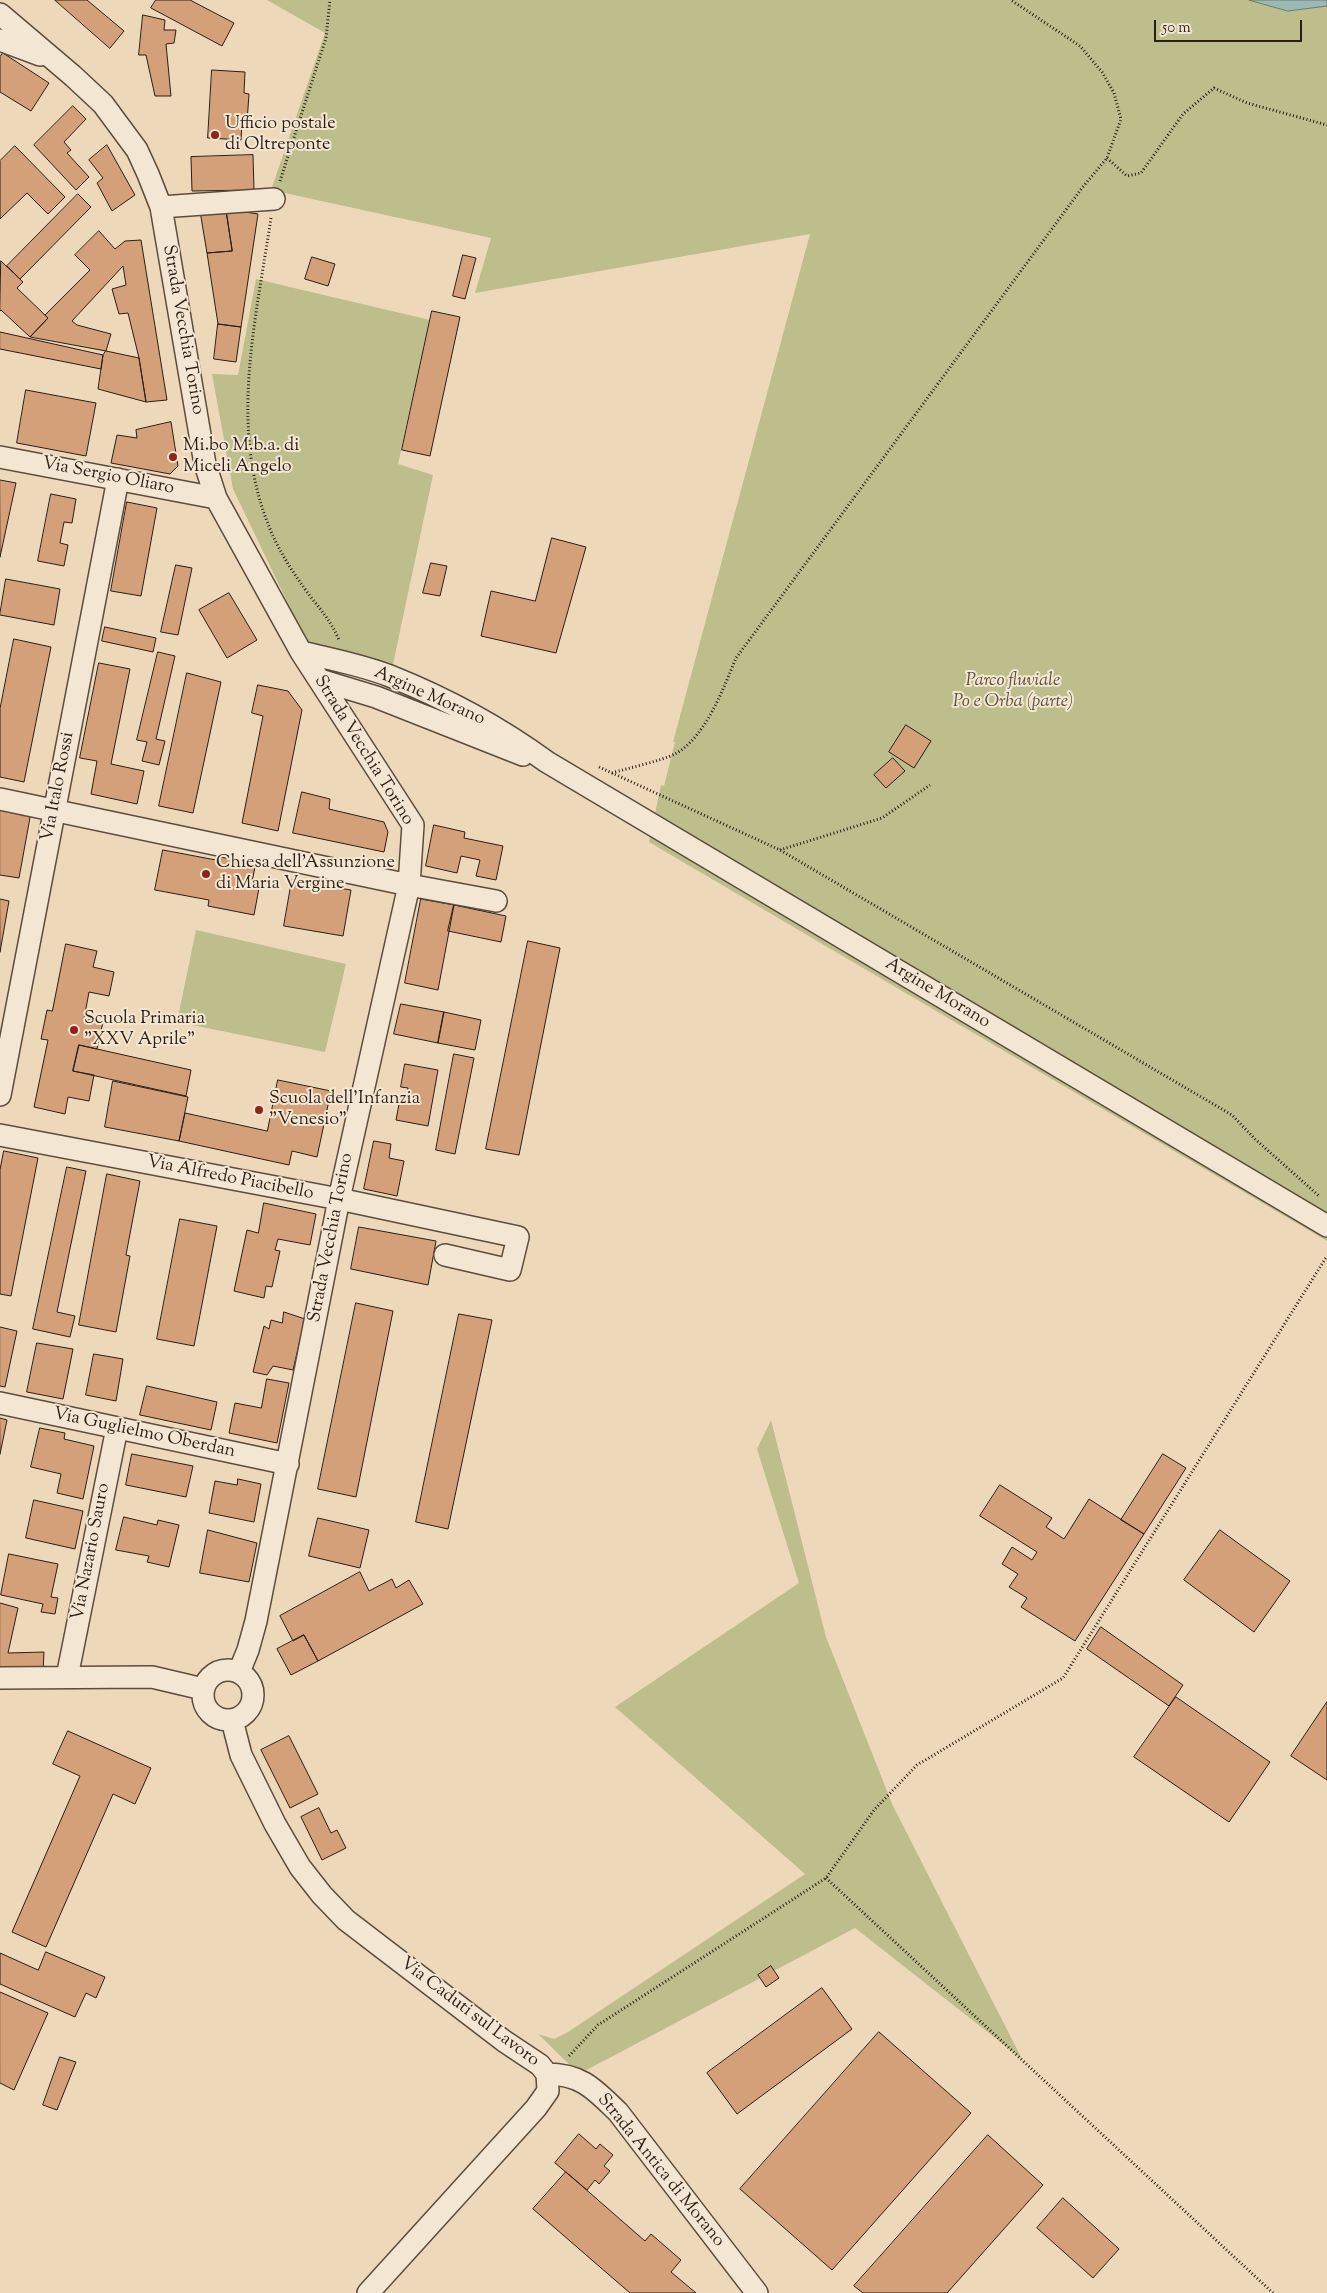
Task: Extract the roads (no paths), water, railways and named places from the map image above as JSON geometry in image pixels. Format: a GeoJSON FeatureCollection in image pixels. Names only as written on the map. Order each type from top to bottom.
{"type":"FeatureCollection","features":[{"type":"Feature","properties":{"kind":"street","name":"Strada Vecchia Torino"},"geometry":{"type":"LineString","coordinates":[[0,14],[103,104],[137,150],[161,207],[206,464],[216,498],[301,652],[413,824],[409,885],[339,1199],[256,1621],[248,1650],[239,1672]]}},
{"type":"Feature","properties":{"kind":"street"},"geometry":{"type":"LineString","coordinates":[[0,40],[54,60]]}},
{"type":"Feature","properties":{"kind":"street"},"geometry":{"type":"LineString","coordinates":[[161,207],[274,199]]}},
{"type":"Feature","properties":{"kind":"street","name":"Via Sergio Oliaro"},"geometry":{"type":"LineString","coordinates":[[0,457],[216,498]]}},
{"type":"Feature","properties":{"kind":"street","name":"Via Italo Rossi"},"geometry":{"type":"LineString","coordinates":[[0,1095],[118,479]]}},
{"type":"Feature","properties":{"kind":"street","name":"Argine Morano"},"geometry":{"type":"LineString","coordinates":[[301,652],[348,663],[389,676],[478,717],[519,741],[555,767],[1327,1226]]}},
{"type":"Feature","properties":{"kind":"street","name":"Argine Morano"},"geometry":{"type":"LineString","coordinates":[[320,680],[376,697],[555,767]]}},
{"type":"Feature","properties":{"kind":"street"},"geometry":{"type":"LineString","coordinates":[[0,799],[409,885],[496,901]]}},
{"type":"Feature","properties":{"kind":"street","name":"Via Alfredo Piacibello"},"geometry":{"type":"LineString","coordinates":[[0,1135],[339,1199],[518,1237],[510,1270],[445,1255]]}},
{"type":"Feature","properties":{"kind":"street","name":"Via Guglielmo Oberdan"},"geometry":{"type":"LineString","coordinates":[[0,1403],[288,1464]]}},
{"type":"Feature","properties":{"kind":"street","name":"Via Nazario Sauro"},"geometry":{"type":"LineString","coordinates":[[67,1677],[117,1428]]}},
{"type":"Feature","properties":{"kind":"street"},"geometry":{"type":"LineString","coordinates":[[232,1670],[239,1672],[251,1683],[254,1698],[247,1713],[232,1720],[216,1718],[205,1706],[203,1689],[211,1676],[217,1672],[232,1670]]}},
{"type":"Feature","properties":{"kind":"street"},"geometry":{"type":"LineString","coordinates":[[0,1678],[152,1677],[203,1689]]}},
{"type":"Feature","properties":{"kind":"street","name":"Via Caduti sul Lavoro"},"geometry":{"type":"LineString","coordinates":[[232,1720],[241,1755],[275,1824],[300,1867],[322,1895],[346,1920],[504,2041],[534,2061],[547,2074],[548,2091],[536,2108],[368,2293]]}},
{"type":"Feature","properties":{"kind":"street","name":"Strada Antica di Morano"},"geometry":{"type":"LineString","coordinates":[[547,2074],[568,2075],[580,2080],[594,2089],[618,2112],[757,2293]]}},
{"type":"Feature","properties":{"kind":"water"},"geometry":{"type":"Polygon","coordinates":[[[1249,0],[1327,0],[1327,6],[1288,11],[1249,0]]]}},
{"type":"Feature","properties":{"kind":"place","name":"Ufficio postale di Oltreponte"},"geometry":{"type":"Point","coordinates":[215,135]}},
{"type":"Feature","properties":{"kind":"place","name":"Mi.bo M.b.a. di Miceli Angelo"},"geometry":{"type":"Point","coordinates":[173,457]}},
{"type":"Feature","properties":{"kind":"place","name":"Chiesa dell'Assunzione di Maria Vergine"},"geometry":{"type":"Point","coordinates":[206,874]}},
{"type":"Feature","properties":{"kind":"place","name":"Scuola Primaria \"XXV Aprile\""},"geometry":{"type":"Point","coordinates":[74,1030]}},
{"type":"Feature","properties":{"kind":"place","name":"Scuola dell'Infanzia \"Venesio\""},"geometry":{"type":"Point","coordinates":[259,1110]}},
{"type":"Feature","properties":{"kind":"park label","name":"Parco fluviale Po e Orba (parte)"},"geometry":{"type":"Point","coordinates":[1013,692]}}]}
